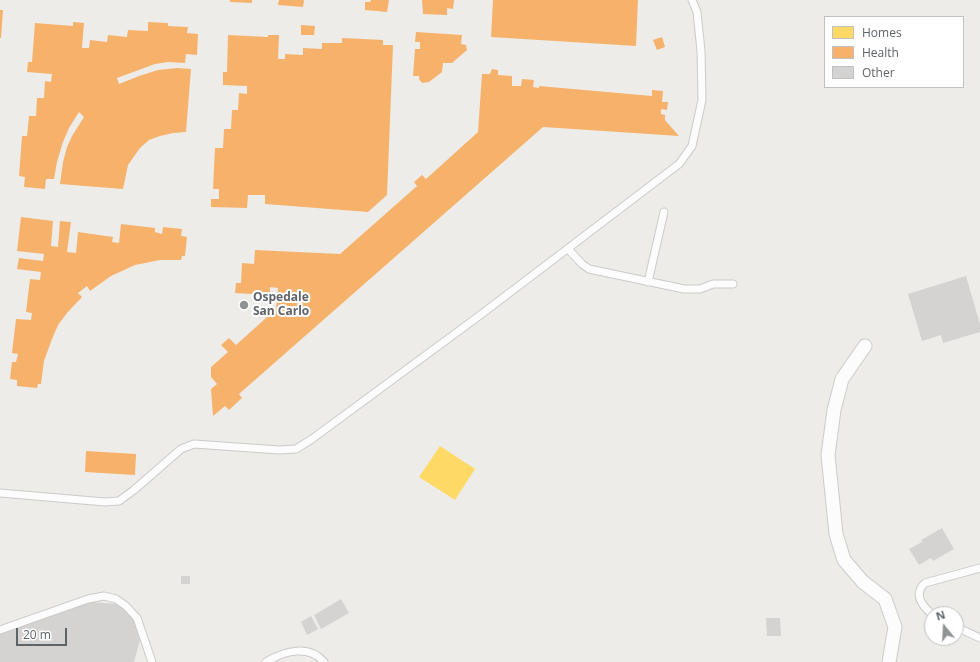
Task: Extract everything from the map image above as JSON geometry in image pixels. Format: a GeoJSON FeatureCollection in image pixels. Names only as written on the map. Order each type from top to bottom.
{"type":"FeatureCollection","features":[{"type":"Feature","properties":{"kind":"street"},"geometry":{"type":"LineString","coordinates":[[865,346],[842,379],[834,410],[828,455],[836,534],[844,560],[863,582],[885,599],[895,627],[889,662]]}},
{"type":"Feature","properties":{"kind":"lane"},"geometry":{"type":"LineString","coordinates":[[0,493],[105,502],[118,500],[134,490],[181,449],[194,444],[279,450],[296,449],[312,439],[568,249],[679,164],[692,146],[702,100],[701,51],[697,12],[692,0]]}},
{"type":"Feature","properties":{"kind":"lane"},"geometry":{"type":"LineString","coordinates":[[648,282],[664,212]]}},
{"type":"Feature","properties":{"kind":"lane"},"geometry":{"type":"LineString","coordinates":[[568,249],[582,264],[589,269],[648,282],[684,289],[700,289],[713,284],[733,284]]}},
{"type":"Feature","properties":{"kind":"lane"},"geometry":{"type":"LineString","coordinates":[[925,606],[919,597],[920,588],[925,583],[980,568]]}},
{"type":"Feature","properties":{"kind":"lane"},"geometry":{"type":"LineString","coordinates":[[0,630],[88,599],[104,596],[116,599],[126,606],[137,618],[152,662]]}},
{"type":"Feature","properties":{"kind":"lane"},"geometry":{"type":"LineString","coordinates":[[964,631],[980,638]]}},
{"type":"Feature","properties":{"kind":"lane"},"geometry":{"type":"LineString","coordinates":[[266,662],[272,658],[289,652],[304,650],[318,655],[324,662]]}},
{"type":"Feature","properties":{"kind":"building: Homes"},"geometry":{"type":"Polygon","coordinates":[[[440,446],[475,469],[455,500],[419,477],[440,446]]]}},
{"type":"Feature","properties":{"kind":"building: Health"},"geometry":{"type":"Polygon","coordinates":[[[230,0],[252,0],[252,3],[230,2],[230,0]]]}},
{"type":"Feature","properties":{"kind":"building: Health"},"geometry":{"type":"Polygon","coordinates":[[[279,0],[304,0],[303,7],[278,5],[279,0]]]}},
{"type":"Feature","properties":{"kind":"building: Health"},"geometry":{"type":"Polygon","coordinates":[[[371,0],[389,0],[387,12],[365,10],[365,2],[370,2],[371,0]]]}},
{"type":"Feature","properties":{"kind":"building: Health"},"geometry":{"type":"Polygon","coordinates":[[[422,0],[454,0],[453,9],[447,8],[447,15],[423,14],[422,0]]]}},
{"type":"Feature","properties":{"kind":"building: Health"},"geometry":{"type":"Polygon","coordinates":[[[493,0],[638,0],[636,46],[491,37],[493,0]]]}},
{"type":"Feature","properties":{"kind":"building: Health"},"geometry":{"type":"Polygon","coordinates":[[[0,10],[3,10],[1,38],[0,38],[0,10]]]}},
{"type":"Feature","properties":{"kind":"building: Health"},"geometry":{"type":"Polygon","coordinates":[[[73,22],[84,23],[82,48],[89,48],[90,40],[107,42],[108,35],[127,37],[128,30],[148,31],[148,22],[168,23],[168,26],[188,27],[187,33],[198,34],[197,55],[186,54],[185,63],[168,62],[155,64],[117,78],[119,84],[158,70],[177,68],[191,69],[186,132],[160,136],[149,140],[140,148],[128,165],[123,189],[60,184],[67,147],[84,117],[79,112],[69,128],[63,142],[54,179],[46,179],[45,189],[24,187],[25,177],[19,176],[22,136],[27,136],[29,116],[36,116],[37,98],[44,98],[45,81],[51,82],[52,74],[27,72],[28,62],[32,62],[35,23],[73,26],[73,22]]]}},
{"type":"Feature","properties":{"kind":"building: Health"},"geometry":{"type":"Polygon","coordinates":[[[301,25],[315,26],[314,35],[301,35],[301,25]]]}},
{"type":"Feature","properties":{"kind":"building: Health"},"geometry":{"type":"Polygon","coordinates":[[[416,32],[462,35],[461,44],[466,45],[467,50],[452,63],[443,63],[442,72],[429,82],[422,83],[419,76],[413,76],[415,49],[420,49],[420,42],[415,42],[416,32]]]}},
{"type":"Feature","properties":{"kind":"building: Health"},"geometry":{"type":"Polygon","coordinates":[[[228,35],[268,37],[268,35],[279,35],[278,59],[285,59],[285,54],[303,55],[303,48],[322,49],[322,43],[342,43],[342,38],[383,40],[383,45],[393,45],[387,195],[368,212],[265,204],[265,195],[248,195],[247,208],[211,207],[211,199],[219,199],[219,189],[213,189],[215,148],[223,148],[224,129],[231,129],[232,110],[238,110],[239,93],[247,94],[247,86],[223,85],[223,72],[227,72],[228,35]]]}},
{"type":"Feature","properties":{"kind":"building: Health"},"geometry":{"type":"Polygon","coordinates":[[[662,37],[665,47],[657,50],[653,40],[662,37]]]}},
{"type":"Feature","properties":{"kind":"building: Health"},"geometry":{"type":"Polygon","coordinates":[[[492,69],[498,70],[498,75],[512,76],[512,86],[521,86],[522,79],[534,80],[533,87],[539,88],[539,86],[652,96],[652,90],[663,91],[662,102],[668,102],[667,110],[661,109],[661,114],[665,115],[665,120],[679,136],[543,127],[239,394],[242,398],[229,410],[225,406],[213,416],[211,389],[217,384],[211,377],[211,367],[228,352],[221,345],[229,338],[236,345],[276,309],[278,288],[270,287],[270,295],[235,293],[236,283],[241,283],[242,263],[254,264],[255,250],[340,254],[417,186],[414,182],[422,175],[426,179],[478,132],[482,74],[490,74],[492,69]]]}},
{"type":"Feature","properties":{"kind":"building: Health"},"geometry":{"type":"Polygon","coordinates":[[[21,217],[53,221],[51,246],[58,247],[60,221],[71,222],[67,252],[76,253],[78,232],[113,237],[112,242],[119,243],[121,224],[155,228],[155,232],[162,234],[163,227],[182,229],[181,236],[187,237],[185,256],[182,256],[181,260],[160,260],[135,265],[111,276],[90,291],[87,286],[78,293],[82,297],[58,325],[44,361],[41,384],[38,384],[37,388],[17,386],[17,380],[10,379],[12,362],[16,362],[18,354],[12,353],[16,319],[31,320],[32,313],[26,312],[30,279],[40,280],[41,272],[17,269],[19,258],[43,261],[44,254],[17,251],[21,217]]]}},
{"type":"Feature","properties":{"kind":"building: Health"},"geometry":{"type":"Polygon","coordinates":[[[86,451],[136,454],[135,475],[85,472],[86,451]]]}},
{"type":"Feature","properties":{"kind":"building: Other"},"geometry":{"type":"Polygon","coordinates":[[[966,276],[980,324],[980,332],[943,343],[941,335],[922,341],[908,294],[966,276]]]}},
{"type":"Feature","properties":{"kind":"building: Other"},"geometry":{"type":"Polygon","coordinates":[[[942,528],[954,549],[933,561],[931,558],[919,565],[909,549],[942,528]]]}},
{"type":"Feature","properties":{"kind":"building: Other"},"geometry":{"type":"Polygon","coordinates":[[[181,576],[190,576],[190,584],[181,584],[181,576]]]}},
{"type":"Feature","properties":{"kind":"building: Other"},"geometry":{"type":"Polygon","coordinates":[[[341,599],[349,613],[321,629],[314,615],[341,599]]]}},
{"type":"Feature","properties":{"kind":"building: Other"},"geometry":{"type":"Polygon","coordinates":[[[91,602],[117,604],[134,618],[140,640],[134,662],[0,662],[0,633],[91,602]]]}},
{"type":"Feature","properties":{"kind":"building: Other"},"geometry":{"type":"Polygon","coordinates":[[[311,616],[318,629],[307,635],[301,622],[311,616]]]}},
{"type":"Feature","properties":{"kind":"building: Other"},"geometry":{"type":"Polygon","coordinates":[[[766,618],[780,618],[781,636],[767,636],[766,618]]]}},
{"type":"Feature","properties":{"kind":"place","name":"Ospedale San Carlo"},"geometry":{"type":"Point","coordinates":[244,305]}}]}
